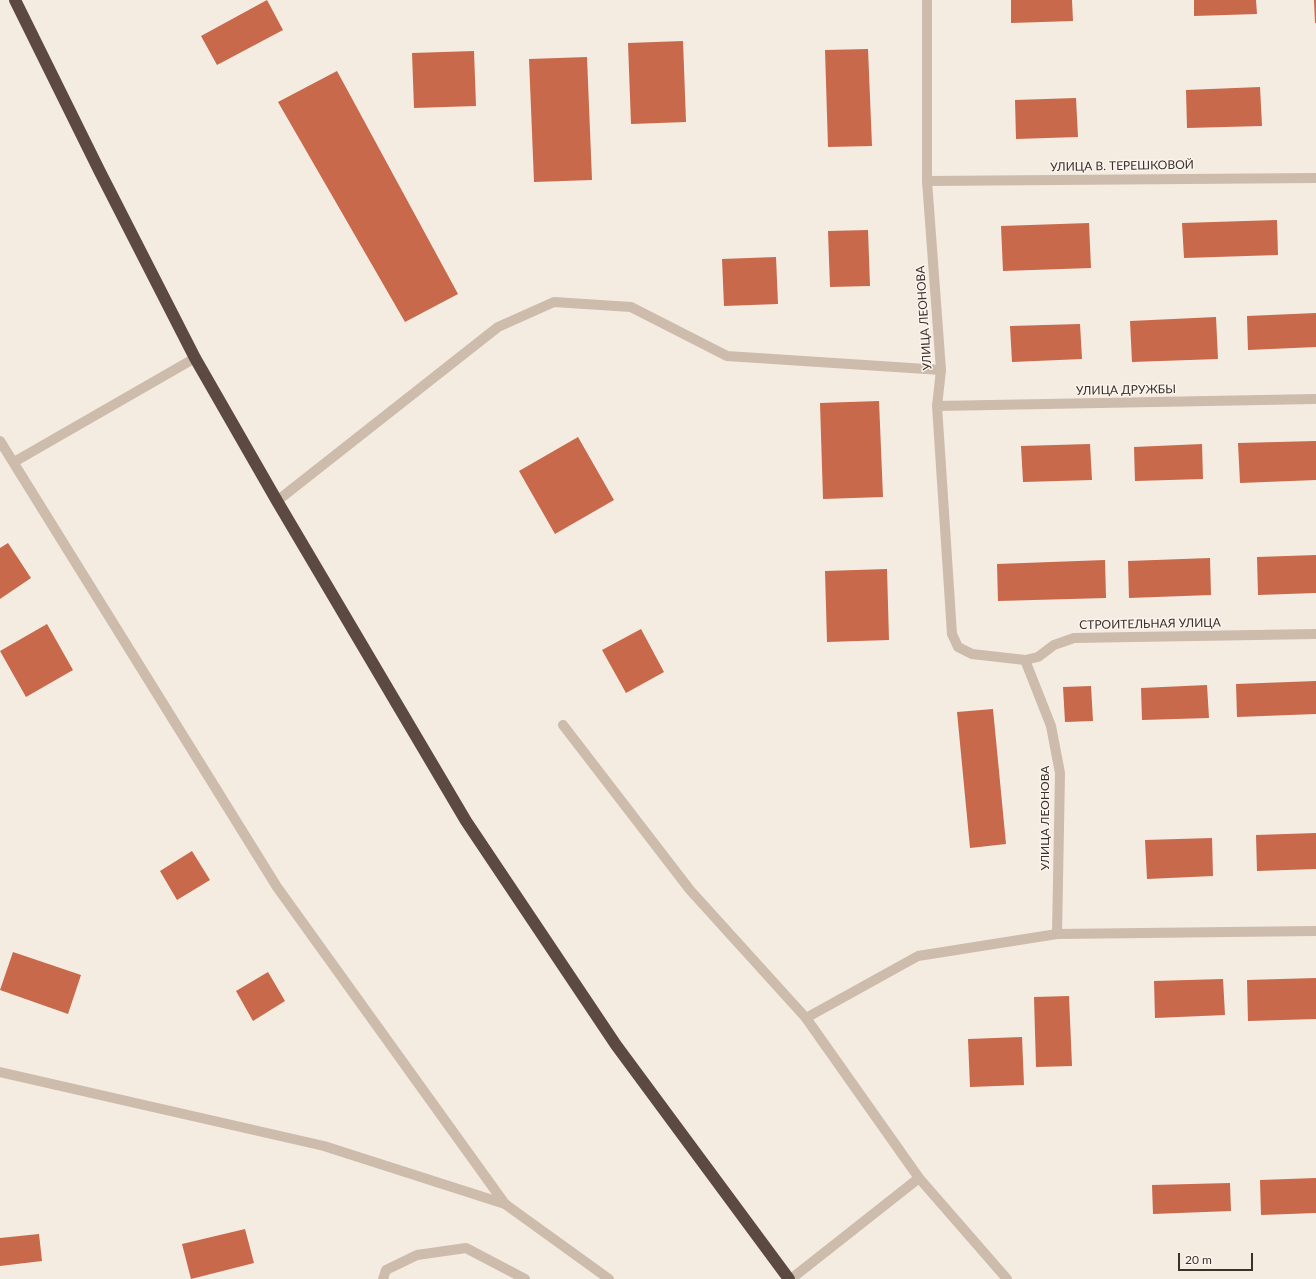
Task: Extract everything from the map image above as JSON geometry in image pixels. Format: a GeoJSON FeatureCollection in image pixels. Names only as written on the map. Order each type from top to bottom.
{"type":"FeatureCollection","features":[{"type":"Feature","properties":{"kind":"highway"},"geometry":{"type":"LineString","coordinates":[[16,0],[99,170],[195,358],[277,501],[466,821],[616,1045],[790,1279]]}},
{"type":"Feature","properties":{"kind":"street","name":"УЛИЦА ЛЕОНОВА"},"geometry":{"type":"LineString","coordinates":[[927,0],[927,181],[941,370],[937,406],[952,634]]}},
{"type":"Feature","properties":{"kind":"street","name":"УЛИЦА В. ТЕРЕШКОВОЙ"},"geometry":{"type":"LineString","coordinates":[[927,181],[1316,178]]}},
{"type":"Feature","properties":{"kind":"street"},"geometry":{"type":"LineString","coordinates":[[277,501],[498,327],[554,302],[631,307],[727,356],[941,370]]}},
{"type":"Feature","properties":{"kind":"street"},"geometry":{"type":"LineString","coordinates":[[14,462],[195,358]]}},
{"type":"Feature","properties":{"kind":"street","name":"УЛИЦА ДРУЖБЫ"},"geometry":{"type":"LineString","coordinates":[[937,406],[1316,399]]}},
{"type":"Feature","properties":{"kind":"street"},"geometry":{"type":"LineString","coordinates":[[0,441],[277,887],[505,1204]]}},
{"type":"Feature","properties":{"kind":"street","name":"СТРОИТЕЛЬНАЯ УЛИЦА"},"geometry":{"type":"LineString","coordinates":[[952,634],[958,647],[972,654],[1025,660],[1038,657],[1054,645],[1074,638],[1316,634]]}},
{"type":"Feature","properties":{"kind":"street","name":"УЛИЦА ЛЕОНОВА"},"geometry":{"type":"LineString","coordinates":[[1025,660],[1051,726],[1060,774],[1057,934]]}},
{"type":"Feature","properties":{"kind":"street"},"geometry":{"type":"LineString","coordinates":[[563,725],[690,890],[806,1018],[919,1178],[1007,1279]]}},
{"type":"Feature","properties":{"kind":"street"},"geometry":{"type":"LineString","coordinates":[[806,1018],[918,956],[1057,934],[1316,931]]}},
{"type":"Feature","properties":{"kind":"street"},"geometry":{"type":"LineString","coordinates":[[0,1072],[324,1146],[505,1204],[609,1279]]}},
{"type":"Feature","properties":{"kind":"street"},"geometry":{"type":"LineString","coordinates":[[790,1279],[919,1178]]}},
{"type":"Feature","properties":{"kind":"street"},"geometry":{"type":"LineString","coordinates":[[383,1279],[386,1270],[417,1255],[466,1248],[525,1279]]}},
{"type":"Feature","properties":{"kind":"building"},"geometry":{"type":"Polygon","coordinates":[[[267,0],[283,30],[217,65],[201,36],[267,0]]]}},
{"type":"Feature","properties":{"kind":"building"},"geometry":{"type":"Polygon","coordinates":[[[1011,0],[1072,0],[1073,21],[1011,23],[1011,0]]]}},
{"type":"Feature","properties":{"kind":"building"},"geometry":{"type":"Polygon","coordinates":[[[1194,0],[1256,0],[1257,14],[1194,16],[1194,0]]]}},
{"type":"Feature","properties":{"kind":"building"},"geometry":{"type":"Polygon","coordinates":[[[1314,0],[1316,0],[1316,23],[1315,23],[1314,0]]]}},
{"type":"Feature","properties":{"kind":"building"},"geometry":{"type":"Polygon","coordinates":[[[683,41],[686,122],[631,124],[628,43],[683,41]]]}},
{"type":"Feature","properties":{"kind":"building"},"geometry":{"type":"Polygon","coordinates":[[[868,49],[872,146],[828,147],[825,50],[868,49]]]}},
{"type":"Feature","properties":{"kind":"building"},"geometry":{"type":"Polygon","coordinates":[[[474,51],[476,106],[414,108],[412,53],[474,51]]]}},
{"type":"Feature","properties":{"kind":"building"},"geometry":{"type":"Polygon","coordinates":[[[587,57],[592,180],[534,182],[529,59],[587,57]]]}},
{"type":"Feature","properties":{"kind":"building"},"geometry":{"type":"Polygon","coordinates":[[[337,71],[458,294],[405,322],[278,102],[337,71]]]}},
{"type":"Feature","properties":{"kind":"building"},"geometry":{"type":"Polygon","coordinates":[[[1260,87],[1262,126],[1187,128],[1186,90],[1260,87]]]}},
{"type":"Feature","properties":{"kind":"building"},"geometry":{"type":"Polygon","coordinates":[[[1076,98],[1078,137],[1016,139],[1015,100],[1076,98]]]}},
{"type":"Feature","properties":{"kind":"building"},"geometry":{"type":"Polygon","coordinates":[[[1277,220],[1278,255],[1184,258],[1182,223],[1277,220]]]}},
{"type":"Feature","properties":{"kind":"building"},"geometry":{"type":"Polygon","coordinates":[[[1089,223],[1091,268],[1003,271],[1001,226],[1089,223]]]}},
{"type":"Feature","properties":{"kind":"building"},"geometry":{"type":"Polygon","coordinates":[[[868,230],[870,286],[830,287],[828,231],[868,230]]]}},
{"type":"Feature","properties":{"kind":"building"},"geometry":{"type":"Polygon","coordinates":[[[776,257],[778,304],[724,306],[722,259],[776,257]]]}},
{"type":"Feature","properties":{"kind":"building"},"geometry":{"type":"Polygon","coordinates":[[[1316,313],[1316,347],[1248,350],[1247,316],[1316,313]]]}},
{"type":"Feature","properties":{"kind":"building"},"geometry":{"type":"Polygon","coordinates":[[[1216,317],[1218,359],[1132,362],[1130,321],[1216,317]]]}},
{"type":"Feature","properties":{"kind":"building"},"geometry":{"type":"Polygon","coordinates":[[[1080,324],[1082,359],[1012,362],[1010,326],[1080,324]]]}},
{"type":"Feature","properties":{"kind":"building"},"geometry":{"type":"Polygon","coordinates":[[[879,401],[883,497],[823,499],[820,403],[879,401]]]}},
{"type":"Feature","properties":{"kind":"building"},"geometry":{"type":"Polygon","coordinates":[[[578,437],[614,500],[555,534],[519,471],[578,437]]]}},
{"type":"Feature","properties":{"kind":"building"},"geometry":{"type":"Polygon","coordinates":[[[1316,441],[1316,480],[1240,483],[1238,443],[1316,441]]]}},
{"type":"Feature","properties":{"kind":"building"},"geometry":{"type":"Polygon","coordinates":[[[1090,444],[1092,480],[1023,482],[1021,446],[1090,444]]]}},
{"type":"Feature","properties":{"kind":"building"},"geometry":{"type":"Polygon","coordinates":[[[1202,444],[1203,479],[1135,481],[1134,447],[1202,444]]]}},
{"type":"Feature","properties":{"kind":"building"},"geometry":{"type":"Polygon","coordinates":[[[8,543],[31,578],[0,599],[0,548],[8,543]]]}},
{"type":"Feature","properties":{"kind":"building"},"geometry":{"type":"Polygon","coordinates":[[[1316,555],[1316,593],[1258,595],[1257,557],[1316,555]]]}},
{"type":"Feature","properties":{"kind":"building"},"geometry":{"type":"Polygon","coordinates":[[[1210,558],[1211,595],[1129,598],[1128,561],[1210,558]]]}},
{"type":"Feature","properties":{"kind":"building"},"geometry":{"type":"Polygon","coordinates":[[[1105,560],[1106,598],[998,601],[997,564],[1105,560]]]}},
{"type":"Feature","properties":{"kind":"building"},"geometry":{"type":"Polygon","coordinates":[[[887,569],[889,640],[827,642],[825,571],[887,569]]]}},
{"type":"Feature","properties":{"kind":"building"},"geometry":{"type":"Polygon","coordinates":[[[47,624],[73,670],[26,697],[0,651],[47,624]]]}},
{"type":"Feature","properties":{"kind":"building"},"geometry":{"type":"Polygon","coordinates":[[[641,629],[664,672],[626,693],[602,650],[641,629]]]}},
{"type":"Feature","properties":{"kind":"building"},"geometry":{"type":"Polygon","coordinates":[[[1316,681],[1316,714],[1237,717],[1236,684],[1316,681]]]}},
{"type":"Feature","properties":{"kind":"building"},"geometry":{"type":"Polygon","coordinates":[[[1207,685],[1209,718],[1142,720],[1141,688],[1207,685]]]}},
{"type":"Feature","properties":{"kind":"building"},"geometry":{"type":"Polygon","coordinates":[[[1091,686],[1093,721],[1065,722],[1063,687],[1091,686]]]}},
{"type":"Feature","properties":{"kind":"building"},"geometry":{"type":"Polygon","coordinates":[[[993,709],[1006,844],[970,848],[957,712],[993,709]]]}},
{"type":"Feature","properties":{"kind":"building"},"geometry":{"type":"Polygon","coordinates":[[[1316,833],[1316,869],[1257,871],[1256,835],[1316,833]]]}},
{"type":"Feature","properties":{"kind":"building"},"geometry":{"type":"Polygon","coordinates":[[[1212,838],[1213,876],[1147,879],[1145,840],[1212,838]]]}},
{"type":"Feature","properties":{"kind":"building"},"geometry":{"type":"Polygon","coordinates":[[[192,851],[210,880],[177,900],[160,871],[192,851]]]}},
{"type":"Feature","properties":{"kind":"building"},"geometry":{"type":"Polygon","coordinates":[[[13,952],[81,975],[68,1014],[0,990],[13,952]]]}},
{"type":"Feature","properties":{"kind":"building"},"geometry":{"type":"Polygon","coordinates":[[[268,972],[285,1001],[253,1021],[236,991],[268,972]]]}},
{"type":"Feature","properties":{"kind":"building"},"geometry":{"type":"Polygon","coordinates":[[[1316,978],[1316,1019],[1248,1021],[1247,980],[1316,978]]]}},
{"type":"Feature","properties":{"kind":"building"},"geometry":{"type":"Polygon","coordinates":[[[1223,979],[1225,1015],[1155,1018],[1154,981],[1223,979]]]}},
{"type":"Feature","properties":{"kind":"building"},"geometry":{"type":"Polygon","coordinates":[[[1069,996],[1072,1066],[1036,1067],[1034,997],[1069,996]]]}},
{"type":"Feature","properties":{"kind":"building"},"geometry":{"type":"Polygon","coordinates":[[[1022,1037],[1024,1085],[970,1087],[968,1039],[1022,1037]]]}},
{"type":"Feature","properties":{"kind":"building"},"geometry":{"type":"Polygon","coordinates":[[[1316,1178],[1316,1213],[1261,1215],[1260,1180],[1316,1178]]]}},
{"type":"Feature","properties":{"kind":"building"},"geometry":{"type":"Polygon","coordinates":[[[1230,1183],[1231,1211],[1153,1214],[1152,1185],[1230,1183]]]}},
{"type":"Feature","properties":{"kind":"building"},"geometry":{"type":"Polygon","coordinates":[[[245,1229],[254,1263],[191,1279],[182,1244],[245,1229]]]}},
{"type":"Feature","properties":{"kind":"building"},"geometry":{"type":"Polygon","coordinates":[[[39,1234],[42,1261],[0,1266],[0,1238],[39,1234]]]}}]}
